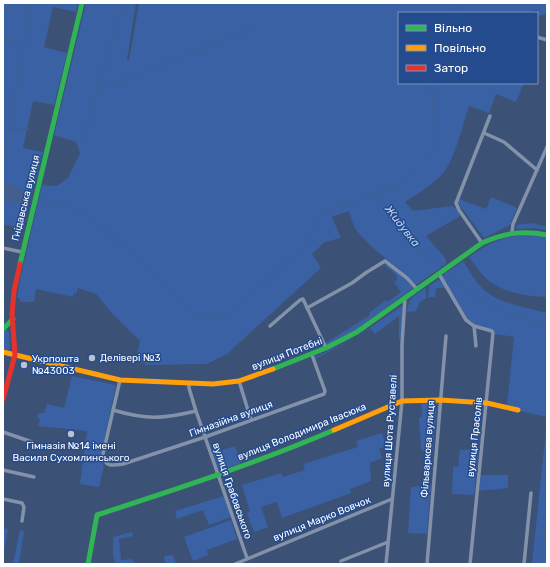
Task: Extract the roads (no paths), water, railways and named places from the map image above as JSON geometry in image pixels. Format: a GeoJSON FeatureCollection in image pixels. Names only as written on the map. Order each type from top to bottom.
{"type":"FeatureCollection","features":[{"type":"Feature","properties":{"kind":"street","name":"Гнідавська вулиця"},"geometry":{"type":"LineString","coordinates":[[3,399],[15,355],[12,319],[14,291],[82,3]]}},
{"type":"Feature","properties":{"kind":"street"},"geometry":{"type":"LineString","coordinates":[[482,243],[459,210],[456,203],[490,116]]}},
{"type":"Feature","properties":{"kind":"street"},"geometry":{"type":"LineString","coordinates":[[484,132],[504,142],[537,170]]}},
{"type":"Feature","properties":{"kind":"street"},"geometry":{"type":"LineString","coordinates":[[512,232],[513,224],[547,147]]}},
{"type":"Feature","properties":{"kind":"street","name":"вулиця Потебні"},"geometry":{"type":"LineString","coordinates":[[3,352],[120,380],[213,384],[239,381],[312,355],[357,332],[482,243],[492,238],[512,232],[535,232],[547,235]]}},
{"type":"Feature","properties":{"kind":"street"},"geometry":{"type":"LineString","coordinates":[[3,248],[22,252]]}},
{"type":"Feature","properties":{"kind":"street"},"geometry":{"type":"LineString","coordinates":[[307,308],[352,283],[385,261],[407,278],[417,289]]}},
{"type":"Feature","properties":{"kind":"street"},"geometry":{"type":"LineString","coordinates":[[440,273],[462,314],[466,320],[474,326],[476,346]]}},
{"type":"Feature","properties":{"kind":"street","name":"вулиця Шота Руставелі"},"geometry":{"type":"LineString","coordinates":[[386,564],[402,401],[402,344],[405,298]]}},
{"type":"Feature","properties":{"kind":"street"},"geometry":{"type":"LineString","coordinates":[[270,326],[301,299],[303,300],[326,348]]}},
{"type":"Feature","properties":{"kind":"street"},"geometry":{"type":"LineString","coordinates":[[3,329],[12,319]]}},
{"type":"Feature","properties":{"kind":"street","name":"вулиця Прасолів"},"geometry":{"type":"LineString","coordinates":[[470,564],[493,332],[474,326]]}},
{"type":"Feature","properties":{"kind":"street","name":"Фільваркова вулиця"},"geometry":{"type":"LineString","coordinates":[[427,564],[446,336]]}},
{"type":"Feature","properties":{"kind":"street","name":"Гімназійна вулиця"},"geometry":{"type":"LineString","coordinates":[[113,410],[103,460],[109,465],[115,466],[205,437],[324,394],[325,391],[312,355]]}},
{"type":"Feature","properties":{"kind":"street"},"geometry":{"type":"LineString","coordinates":[[120,380],[113,410],[136,417],[153,418],[181,415],[196,411]]}},
{"type":"Feature","properties":{"kind":"street"},"geometry":{"type":"LineString","coordinates":[[239,381],[251,420]]}},
{"type":"Feature","properties":{"kind":"street","name":"вулиця Грабовського"},"geometry":{"type":"LineString","coordinates":[[189,383],[189,388],[196,411],[247,558]]}},
{"type":"Feature","properties":{"kind":"street","name":"вулиця Володимира Івасюка"},"geometry":{"type":"LineString","coordinates":[[88,564],[97,515],[291,448],[402,401],[440,400],[487,403],[518,410]]}},
{"type":"Feature","properties":{"kind":"street"},"geometry":{"type":"LineString","coordinates":[[3,432],[32,442]]}},
{"type":"Feature","properties":{"kind":"street"},"geometry":{"type":"LineString","coordinates":[[3,470],[34,477]]}},
{"type":"Feature","properties":{"kind":"street"},"geometry":{"type":"LineString","coordinates":[[524,564],[531,493]]}},
{"type":"Feature","properties":{"kind":"street","name":"вулиця Марко Вовчок"},"geometry":{"type":"LineString","coordinates":[[235,564],[392,499]]}},
{"type":"Feature","properties":{"kind":"street"},"geometry":{"type":"LineString","coordinates":[[3,500],[22,503],[24,507],[22,521]]}},
{"type":"Feature","properties":{"kind":"street"},"geometry":{"type":"LineString","coordinates":[[340,561],[388,542]]}},
{"type":"Feature","properties":{"kind":"waterway"},"geometry":{"type":"LineString","coordinates":[[3,166],[31,3]]}},
{"type":"Feature","properties":{"kind":"waterway"},"geometry":{"type":"LineString","coordinates":[[83,141],[124,3]]}},
{"type":"Feature","properties":{"kind":"waterway","name":"Жидувка"},"geometry":{"type":"LineString","coordinates":[[449,12],[469,3]]}},
{"type":"Feature","properties":{"kind":"waterway"},"geometry":{"type":"LineString","coordinates":[[97,91],[256,27]]}},
{"type":"Feature","properties":{"kind":"waterway"},"geometry":{"type":"LineString","coordinates":[[3,40],[24,42]]}},
{"type":"Feature","properties":{"kind":"waterway"},"geometry":{"type":"LineString","coordinates":[[37,201],[81,210],[133,253],[195,316],[208,319],[232,314],[247,297],[303,249],[314,229],[320,213],[395,187],[417,171],[429,159],[436,144],[431,84]]}},
{"type":"Feature","properties":{"kind":"waterway"},"geometry":{"type":"LineString","coordinates":[[3,127],[10,129],[29,129]]}},
{"type":"Feature","properties":{"kind":"waterway","name":"Жидувка"},"geometry":{"type":"LineString","coordinates":[[378,194],[395,220],[410,239],[441,268]]}},
{"type":"Feature","properties":{"kind":"waterway","name":"Жидувка"},"geometry":{"type":"LineString","coordinates":[[445,272],[452,280],[493,307],[547,327]]}},
{"type":"Feature","properties":{"kind":"waterway","name":"Жидувка"},"geometry":{"type":"LineString","coordinates":[[540,564],[547,519]]}},
{"type":"Feature","properties":{"kind":"place","name":"Делівері №3"},"geometry":{"type":"Point","coordinates":[92,358]}},
{"type":"Feature","properties":{"kind":"place","name":"Укрпошта №43003"},"geometry":{"type":"Point","coordinates":[24,365]}},
{"type":"Feature","properties":{"kind":"place","name":"Гімназія №14 імені Василя Сухомлинського"},"geometry":{"type":"Point","coordinates":[71,434]}}]}
